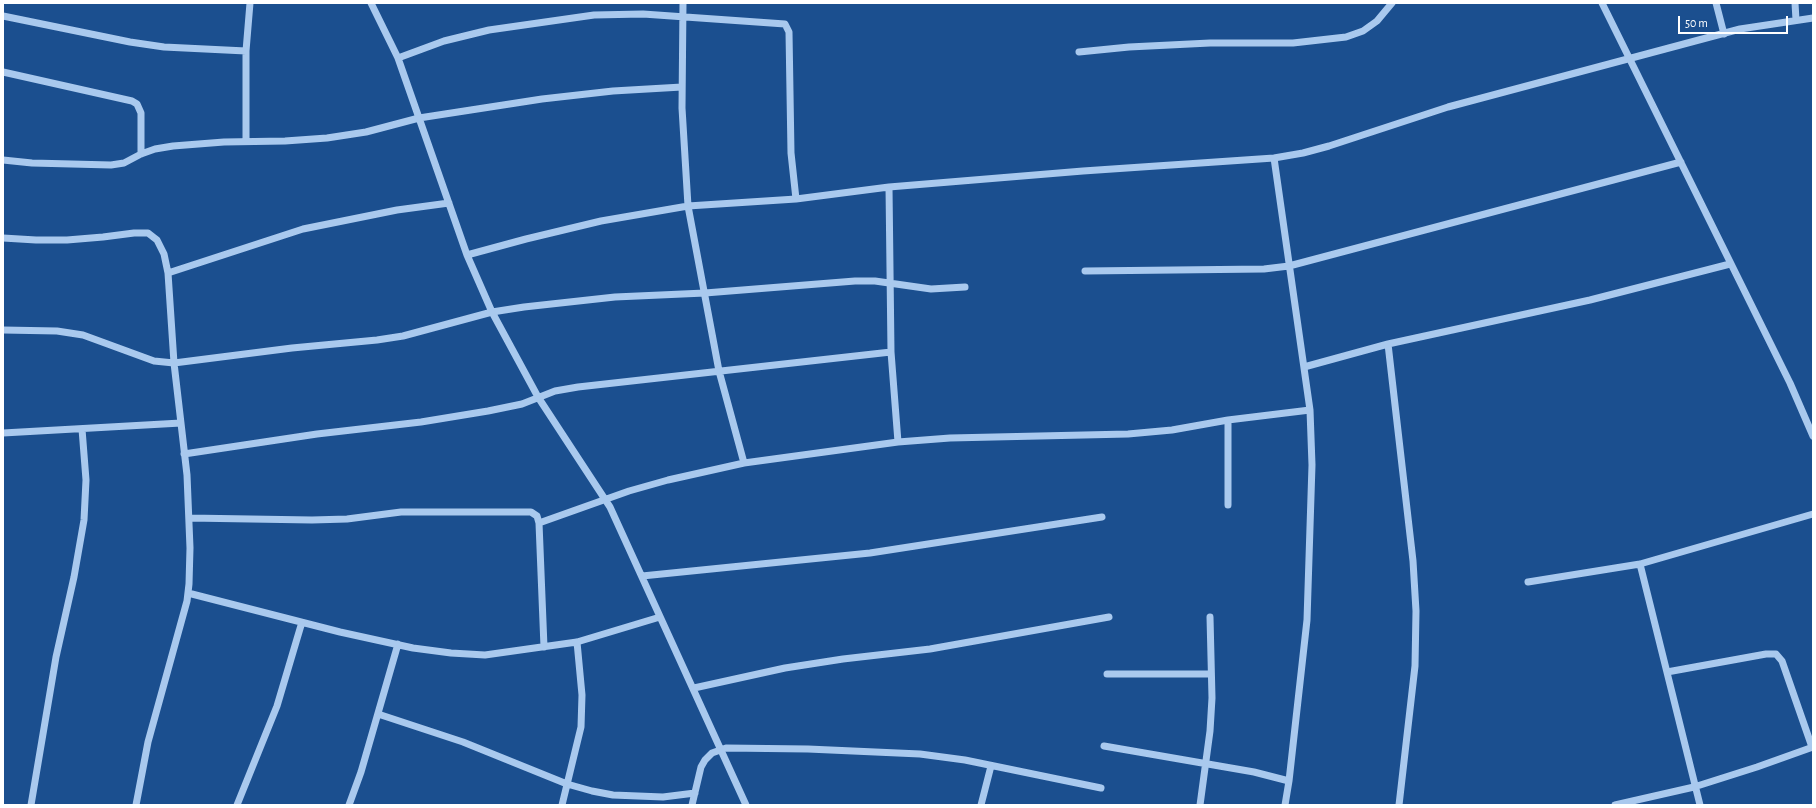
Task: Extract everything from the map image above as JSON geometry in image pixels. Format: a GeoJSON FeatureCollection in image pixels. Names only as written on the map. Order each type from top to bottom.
{"type":"FeatureCollection","features":[{"type":"Feature","properties":{"kind":"street"},"geometry":{"type":"LineString","coordinates":[[246,141],[246,51],[250,3]]}},
{"type":"Feature","properties":{"kind":"street"},"geometry":{"type":"LineString","coordinates":[[371,3],[398,58],[467,255],[492,312],[538,396],[606,501],[694,688],[746,805]]}},
{"type":"Feature","properties":{"kind":"street"},"geometry":{"type":"LineString","coordinates":[[683,3],[682,87],[688,206],[719,370],[744,463]]}},
{"type":"Feature","properties":{"kind":"street"},"geometry":{"type":"LineString","coordinates":[[1079,52],[1129,47],[1210,43],[1293,43],[1327,40],[1346,37],[1363,31],[1377,21],[1392,3]]}},
{"type":"Feature","properties":{"kind":"street"},"geometry":{"type":"LineString","coordinates":[[1602,3],[1790,383],[1813,436]]}},
{"type":"Feature","properties":{"kind":"street"},"geometry":{"type":"LineString","coordinates":[[1716,3],[1724,34]]}},
{"type":"Feature","properties":{"kind":"street"},"geometry":{"type":"LineString","coordinates":[[1795,3],[1796,20]]}},
{"type":"Feature","properties":{"kind":"street"},"geometry":{"type":"LineString","coordinates":[[398,58],[452,40],[490,30],[594,15],[643,14],[782,23],[787,26],[789,32],[791,153],[796,198]]}},
{"type":"Feature","properties":{"kind":"street"},"geometry":{"type":"LineString","coordinates":[[3,16],[164,48],[246,51]]}},
{"type":"Feature","properties":{"kind":"street"},"geometry":{"type":"LineString","coordinates":[[467,255],[601,221],[688,206],[796,198],[889,187],[1083,170],[1274,158],[1329,146],[1448,107],[1724,34],[1813,18]]}},
{"type":"Feature","properties":{"kind":"street"},"geometry":{"type":"LineString","coordinates":[[3,72],[132,101],[137,104],[141,113],[141,154]]}},
{"type":"Feature","properties":{"kind":"street"},"geometry":{"type":"LineString","coordinates":[[3,160],[32,164],[111,165],[124,163],[141,154],[155,149],[173,146],[246,141],[285,141],[327,138],[366,132],[419,118],[542,98],[682,87]]}},
{"type":"Feature","properties":{"kind":"street"},"geometry":{"type":"LineString","coordinates":[[1274,158],[1310,410],[1312,465],[1307,620],[1290,781],[1285,805]]}},
{"type":"Feature","properties":{"kind":"street"},"geometry":{"type":"LineString","coordinates":[[1085,271],[1264,269],[1289,266],[1681,162]]}},
{"type":"Feature","properties":{"kind":"street"},"geometry":{"type":"LineString","coordinates":[[889,187],[891,352],[898,442]]}},
{"type":"Feature","properties":{"kind":"street"},"geometry":{"type":"LineString","coordinates":[[168,273],[303,229],[397,210],[449,203]]}},
{"type":"Feature","properties":{"kind":"street"},"geometry":{"type":"LineString","coordinates":[[3,238],[67,240],[134,233],[148,233],[154,236],[160,245],[168,273],[174,363],[189,518],[188,593],[148,742],[136,805]]}},
{"type":"Feature","properties":{"kind":"street"},"geometry":{"type":"LineString","coordinates":[[1304,367],[1388,344],[1590,300],[1730,264]]}},
{"type":"Feature","properties":{"kind":"street"},"geometry":{"type":"LineString","coordinates":[[3,330],[57,331],[83,335],[154,361],[174,363],[403,336],[492,312],[524,306],[615,297],[704,293],[855,281],[890,283],[931,288],[965,287]]}},
{"type":"Feature","properties":{"kind":"street"},"geometry":{"type":"LineString","coordinates":[[1388,344],[1413,561],[1416,611],[1414,666],[1400,805]]}},
{"type":"Feature","properties":{"kind":"street"},"geometry":{"type":"LineString","coordinates":[[184,454],[310,435],[420,422],[480,412],[522,404],[538,396],[578,387],[719,370],[891,352]]}},
{"type":"Feature","properties":{"kind":"street"},"geometry":{"type":"LineString","coordinates":[[539,523],[606,501],[629,491],[668,480],[744,463],[898,442],[950,438],[1128,434],[1172,430],[1228,420],[1310,410]]}},
{"type":"Feature","properties":{"kind":"street"},"geometry":{"type":"LineString","coordinates":[[1228,420],[1228,505]]}},
{"type":"Feature","properties":{"kind":"street"},"geometry":{"type":"LineString","coordinates":[[3,434],[181,423]]}},
{"type":"Feature","properties":{"kind":"street"},"geometry":{"type":"LineString","coordinates":[[31,805],[56,657],[74,577],[84,520],[86,480],[82,429]]}},
{"type":"Feature","properties":{"kind":"street"},"geometry":{"type":"LineString","coordinates":[[189,518],[312,520],[348,519],[401,512],[516,511],[534,514],[539,523],[544,647]]}},
{"type":"Feature","properties":{"kind":"street"},"geometry":{"type":"LineString","coordinates":[[1528,582],[1640,564],[1813,514]]}},
{"type":"Feature","properties":{"kind":"street"},"geometry":{"type":"LineString","coordinates":[[642,576],[870,553],[1102,517]]}},
{"type":"Feature","properties":{"kind":"street"},"geometry":{"type":"LineString","coordinates":[[1640,564],[1694,787],[1700,805]]}},
{"type":"Feature","properties":{"kind":"street"},"geometry":{"type":"LineString","coordinates":[[188,593],[302,622],[398,644],[451,653],[485,655],[577,642],[660,617]]}},
{"type":"Feature","properties":{"kind":"street"},"geometry":{"type":"LineString","coordinates":[[694,688],[785,668],[843,659],[930,649],[1109,617]]}},
{"type":"Feature","properties":{"kind":"street"},"geometry":{"type":"LineString","coordinates":[[1200,805],[1204,763],[1210,731],[1210,617]]}},
{"type":"Feature","properties":{"kind":"street"},"geometry":{"type":"LineString","coordinates":[[237,805],[277,706],[302,622]]}},
{"type":"Feature","properties":{"kind":"street"},"geometry":{"type":"LineString","coordinates":[[562,805],[581,727],[582,695],[577,642]]}},
{"type":"Feature","properties":{"kind":"street"},"geometry":{"type":"LineString","coordinates":[[349,805],[378,714],[398,644]]}},
{"type":"Feature","properties":{"kind":"street"},"geometry":{"type":"LineString","coordinates":[[1615,805],[1694,787],[1757,767],[1812,747],[1782,661],[1776,654],[1766,654],[1667,672]]}},
{"type":"Feature","properties":{"kind":"street"},"geometry":{"type":"LineString","coordinates":[[1107,674],[1211,674]]}},
{"type":"Feature","properties":{"kind":"street"},"geometry":{"type":"LineString","coordinates":[[378,714],[463,742],[567,784],[613,795],[663,797],[695,793]]}},
{"type":"Feature","properties":{"kind":"street"},"geometry":{"type":"LineString","coordinates":[[1104,746],[1254,772],[1290,781]]}},
{"type":"Feature","properties":{"kind":"street"},"geometry":{"type":"LineString","coordinates":[[692,805],[704,760],[712,753],[722,749],[886,752],[965,760],[1101,788]]}},
{"type":"Feature","properties":{"kind":"street"},"geometry":{"type":"LineString","coordinates":[[981,805],[991,766]]}}]}
